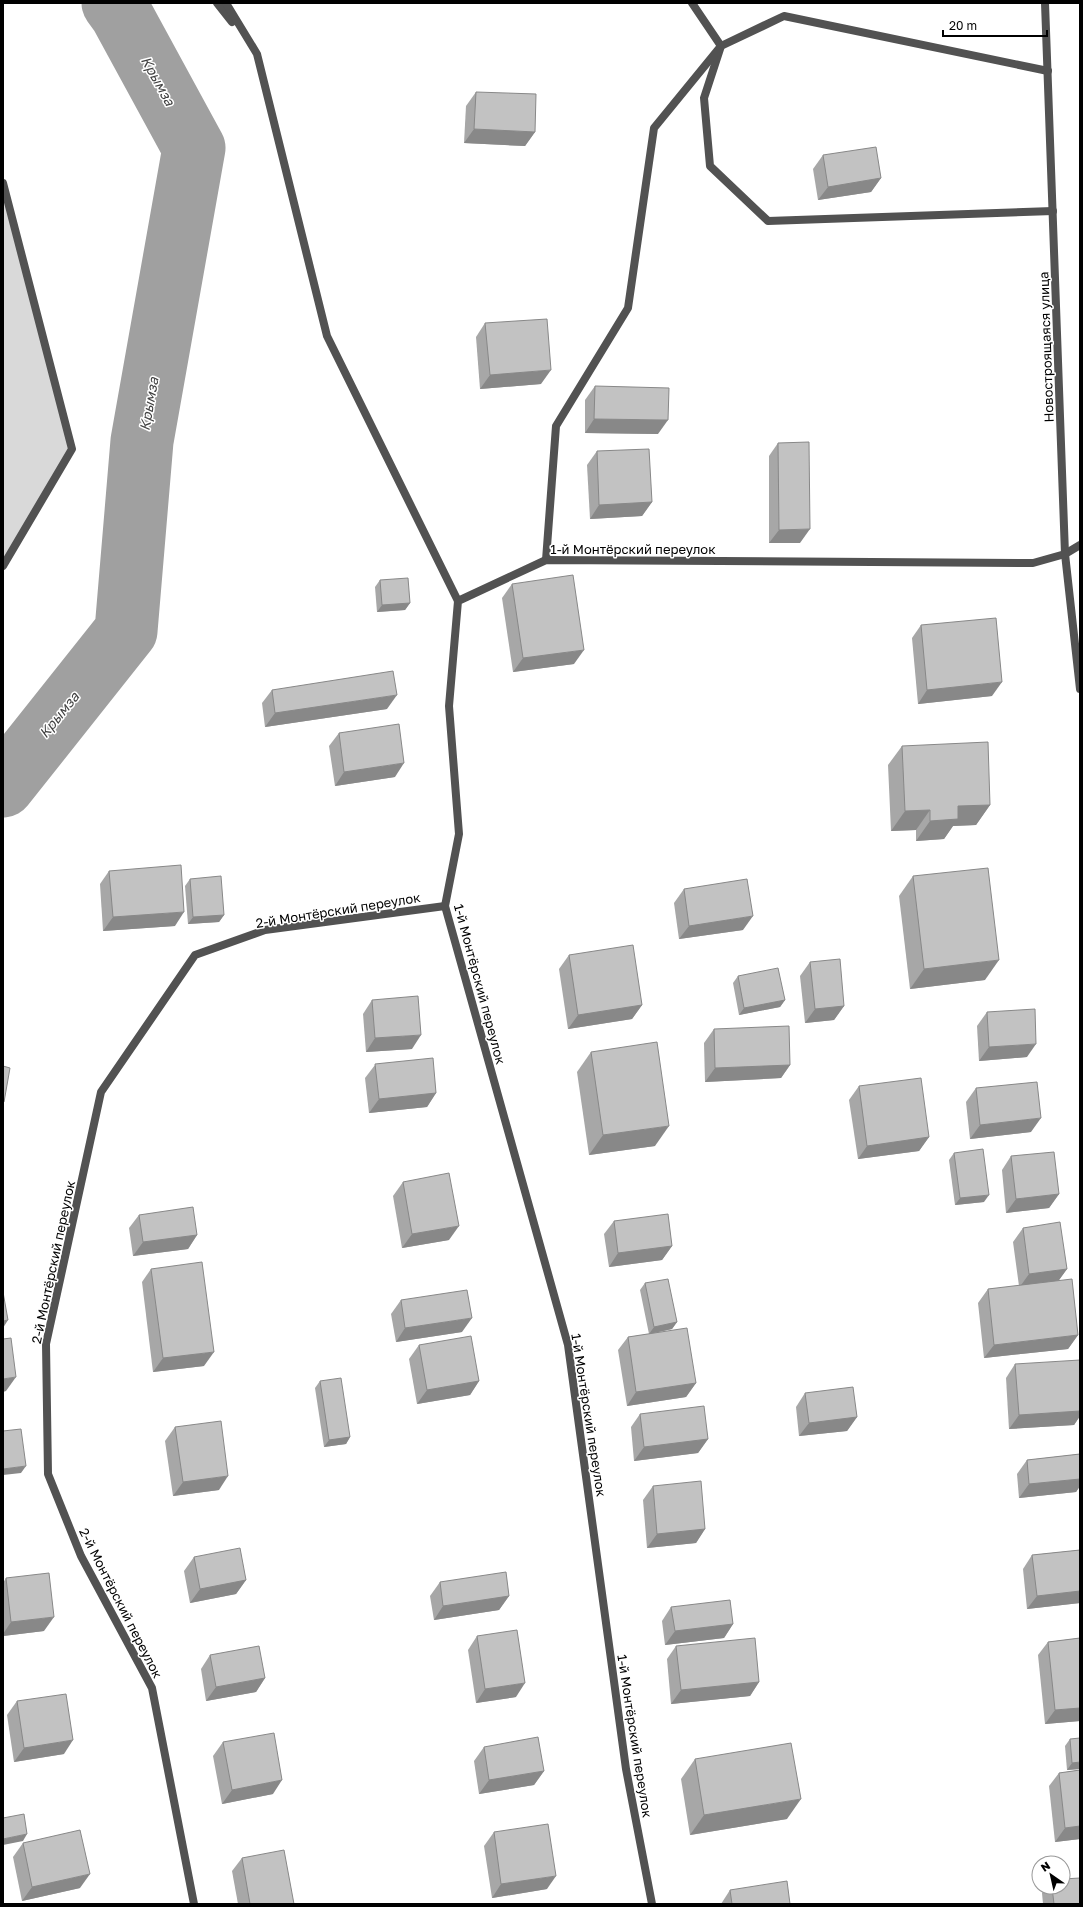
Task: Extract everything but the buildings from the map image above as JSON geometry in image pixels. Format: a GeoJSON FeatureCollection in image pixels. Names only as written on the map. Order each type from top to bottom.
{"type":"FeatureCollection","features":[{"type":"Feature","properties":{"kind":"street"},"geometry":{"type":"LineString","coordinates":[[217,3],[257,54]]}},
{"type":"Feature","properties":{"kind":"street"},"geometry":{"type":"LineString","coordinates":[[226,3],[257,54],[327,336],[458,601]]}},
{"type":"Feature","properties":{"kind":"street"},"geometry":{"type":"LineString","coordinates":[[692,3],[721,46]]}},
{"type":"Feature","properties":{"kind":"street","name":"Новостроящаяся улица"},"geometry":{"type":"LineString","coordinates":[[1045,3],[1065,554],[1080,689]]}},
{"type":"Feature","properties":{"kind":"street"},"geometry":{"type":"LineString","coordinates":[[546,560],[556,426],[628,308],[654,128],[721,46],[784,16],[1048,71]]}},
{"type":"Feature","properties":{"kind":"street"},"geometry":{"type":"LineString","coordinates":[[721,46],[704,98],[710,166],[768,221],[1053,211]]}},
{"type":"Feature","properties":{"kind":"street"},"geometry":{"type":"LineString","coordinates":[[3,183],[72,448],[3,566]]}},
{"type":"Feature","properties":{"kind":"street","name":"1-й Монтёрский переулок"},"geometry":{"type":"LineString","coordinates":[[652,1904],[626,1769],[568,1345],[445,906],[459,834],[449,706],[458,601],[546,560],[1033,563],[1065,554],[1080,545]]}},
{"type":"Feature","properties":{"kind":"street","name":"2-й Монтёрский переулок"},"geometry":{"type":"LineString","coordinates":[[194,1904],[152,1688],[82,1556],[48,1474],[46,1344],[101,1092],[195,955],[265,930],[445,906]]}},
{"type":"Feature","properties":{"kind":"shaded area"},"geometry":{"type":"Polygon","coordinates":[[[3,183],[72,449],[3,566],[3,183]]]}},
{"type":"Feature","properties":{"kind":"waterway","name":"Крымза"},"geometry":{"type":"LineString","coordinates":[[3,786],[126,631],[142,441],[194,148],[121,14],[113,3]]}}]}
